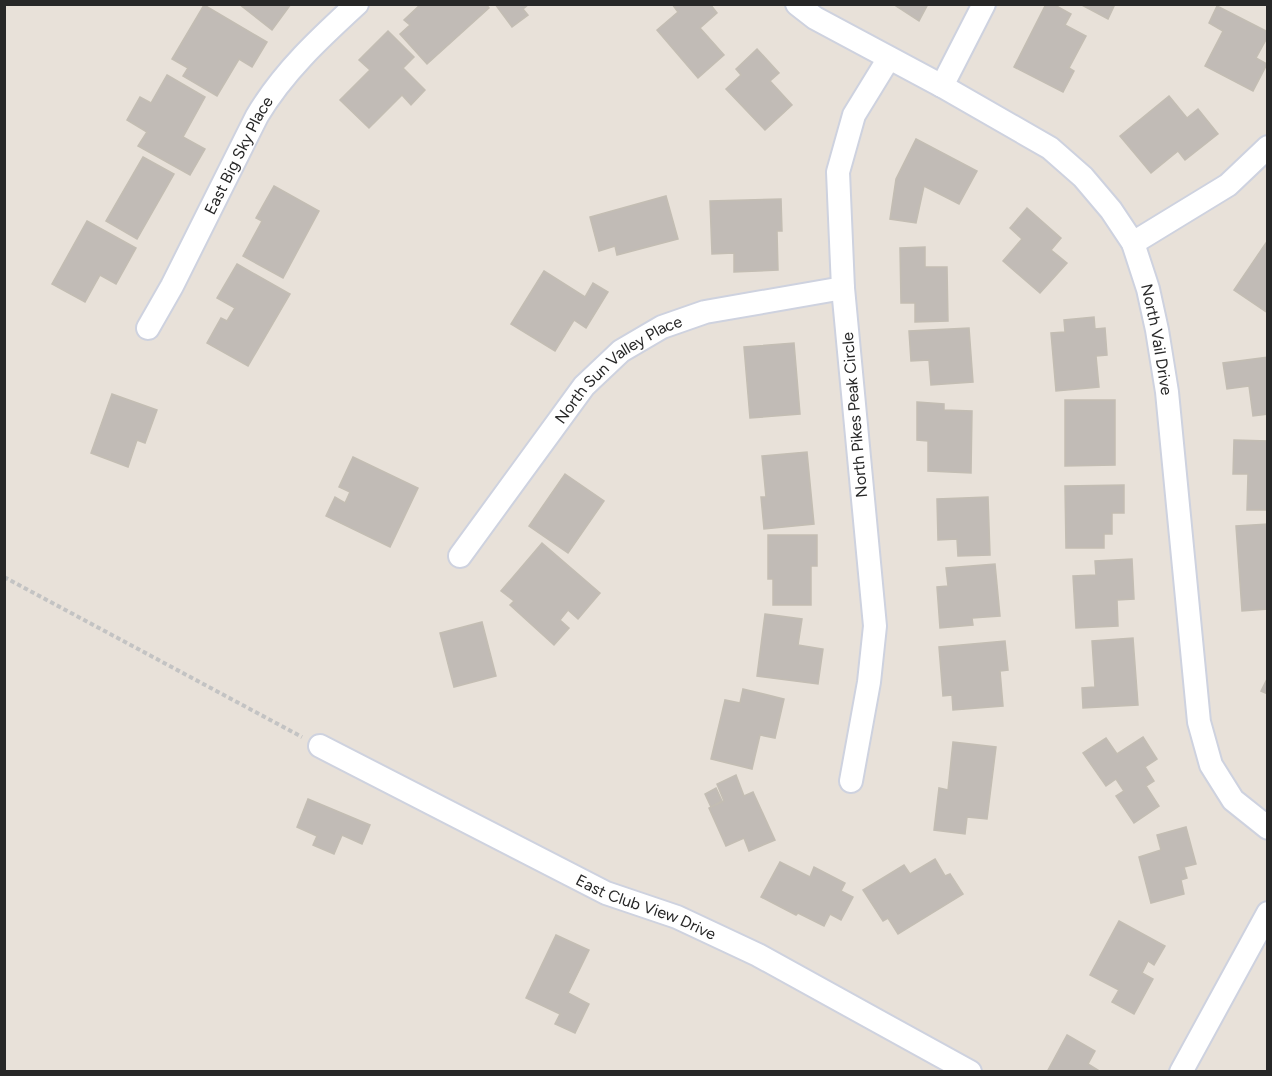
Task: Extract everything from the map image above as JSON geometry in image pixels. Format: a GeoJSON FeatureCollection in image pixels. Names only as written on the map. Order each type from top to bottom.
{"type":"FeatureCollection","features":[{"type":"Feature","properties":{"kind":"street","name":"East Big Sky Place"},"geometry":{"type":"LineString","coordinates":[[148,328],[272,91],[320,39],[357,4]]}},
{"type":"Feature","properties":{"kind":"street","name":"North Vail Drive"},"geometry":{"type":"LineString","coordinates":[[797,4],[815,18],[942,86],[1050,148],[1083,177],[1112,210],[1132,243],[1148,288],[1167,392],[1199,722],[1211,765],[1233,800],[1268,828]]}},
{"type":"Feature","properties":{"kind":"street"},"geometry":{"type":"LineString","coordinates":[[942,86],[984,4]]}},
{"type":"Feature","properties":{"kind":"street","name":"North Pikes Peak Circle"},"geometry":{"type":"LineString","coordinates":[[851,781],[869,681],[874,626],[843,288],[838,172],[854,115],[889,58]]}},
{"type":"Feature","properties":{"kind":"street"},"geometry":{"type":"LineString","coordinates":[[1132,243],[1228,185],[1268,147]]}},
{"type":"Feature","properties":{"kind":"street","name":"North Sun Valley Place"},"geometry":{"type":"LineString","coordinates":[[460,556],[584,386],[621,351],[662,327],[705,312],[843,288]]}},
{"type":"Feature","properties":{"kind":"street","name":"East Club View Drive"},"geometry":{"type":"LineString","coordinates":[[320,746],[606,893],[676,917],[758,955],[970,1071]]}},
{"type":"Feature","properties":{"kind":"street"},"geometry":{"type":"LineString","coordinates":[[1181,1071],[1268,913]]}},
{"type":"Feature","properties":{"kind":"path"},"geometry":{"type":"LineString","coordinates":[[4,577],[320,746]]}},
{"type":"Feature","properties":{"kind":"building"},"geometry":{"type":"Polygon","coordinates":[[[239,4],[291,4],[272,30],[239,4]]]}},
{"type":"Feature","properties":{"kind":"building"},"geometry":{"type":"Polygon","coordinates":[[[421,4],[486,4],[489,8],[427,64],[400,34],[410,25],[404,20],[421,4]]]}},
{"type":"Feature","properties":{"kind":"building"},"geometry":{"type":"Polygon","coordinates":[[[495,4],[529,4],[523,9],[528,15],[512,27],[495,4]]]}},
{"type":"Feature","properties":{"kind":"building"},"geometry":{"type":"Polygon","coordinates":[[[672,4],[710,4],[717,13],[700,28],[724,55],[698,78],[657,30],[678,12],[672,4]]]}},
{"type":"Feature","properties":{"kind":"building"},"geometry":{"type":"Polygon","coordinates":[[[893,4],[928,4],[919,21],[893,4]]]}},
{"type":"Feature","properties":{"kind":"building"},"geometry":{"type":"Polygon","coordinates":[[[1046,4],[1053,4],[1071,14],[1065,25],[1086,36],[1069,68],[1074,71],[1063,92],[1014,67],[1046,4]]]}},
{"type":"Feature","properties":{"kind":"building"},"geometry":{"type":"Polygon","coordinates":[[[1080,4],[1115,4],[1108,19],[1080,4]]]}},
{"type":"Feature","properties":{"kind":"building"},"geometry":{"type":"Polygon","coordinates":[[[204,5],[267,42],[252,67],[239,59],[217,96],[183,76],[188,68],[172,59],[204,5]]]}},
{"type":"Feature","properties":{"kind":"building"},"geometry":{"type":"Polygon","coordinates":[[[1217,6],[1268,32],[1256,58],[1267,64],[1253,91],[1205,66],[1223,31],[1209,23],[1217,6]]]}},
{"type":"Feature","properties":{"kind":"building"},"geometry":{"type":"Polygon","coordinates":[[[388,31],[414,57],[403,68],[425,90],[411,105],[402,95],[369,128],[340,100],[370,70],[359,60],[388,31]]]}},
{"type":"Feature","properties":{"kind":"building"},"geometry":{"type":"Polygon","coordinates":[[[757,49],[779,73],[770,81],[792,105],[765,130],[726,89],[741,75],[736,69],[757,49]]]}},
{"type":"Feature","properties":{"kind":"building"},"geometry":{"type":"Polygon","coordinates":[[[167,75],[205,97],[183,137],[205,149],[190,175],[138,146],[147,132],[127,120],[140,97],[151,103],[167,75]]]}},
{"type":"Feature","properties":{"kind":"building"},"geometry":{"type":"Polygon","coordinates":[[[1169,96],[1187,118],[1198,109],[1218,134],[1185,160],[1178,151],[1151,173],[1120,136],[1169,96]]]}},
{"type":"Feature","properties":{"kind":"building"},"geometry":{"type":"Polygon","coordinates":[[[916,139],[977,171],[959,204],[924,186],[916,223],[890,219],[896,179],[916,139]]]}},
{"type":"Feature","properties":{"kind":"building"},"geometry":{"type":"Polygon","coordinates":[[[143,157],[174,174],[137,239],[106,221],[143,157]]]}},
{"type":"Feature","properties":{"kind":"building"},"geometry":{"type":"Polygon","coordinates":[[[274,186],[319,211],[283,278],[243,256],[262,221],[256,218],[274,186]]]}},
{"type":"Feature","properties":{"kind":"building"},"geometry":{"type":"Polygon","coordinates":[[[666,196],[678,239],[617,255],[615,246],[599,251],[590,217],[666,196]]]}},
{"type":"Feature","properties":{"kind":"building"},"geometry":{"type":"Polygon","coordinates":[[[781,199],[782,231],[777,231],[778,270],[734,272],[734,253],[712,254],[710,201],[781,199]]]}},
{"type":"Feature","properties":{"kind":"building"},"geometry":{"type":"Polygon","coordinates":[[[1027,208],[1061,238],[1051,250],[1067,263],[1040,293],[1003,261],[1022,239],[1010,228],[1027,208]]]}},
{"type":"Feature","properties":{"kind":"building"},"geometry":{"type":"Polygon","coordinates":[[[87,221],[136,248],[116,284],[100,275],[85,302],[52,284],[87,221]]]}},
{"type":"Feature","properties":{"kind":"building"},"geometry":{"type":"Polygon","coordinates":[[[1268,240],[1268,313],[1234,290],[1268,240]]]}},
{"type":"Feature","properties":{"kind":"building"},"geometry":{"type":"Polygon","coordinates":[[[925,247],[925,267],[947,267],[948,321],[915,322],[915,303],[901,303],[900,248],[925,247]]]}},
{"type":"Feature","properties":{"kind":"building"},"geometry":{"type":"Polygon","coordinates":[[[237,264],[290,294],[248,366],[207,343],[221,318],[227,321],[235,308],[217,298],[237,264]]]}},
{"type":"Feature","properties":{"kind":"building"},"geometry":{"type":"Polygon","coordinates":[[[544,271],[585,297],[593,283],[608,292],[586,328],[574,320],[555,351],[511,324],[544,271]]]}},
{"type":"Feature","properties":{"kind":"building"},"geometry":{"type":"Polygon","coordinates":[[[1094,317],[1095,329],[1105,328],[1107,355],[1096,356],[1099,387],[1056,391],[1051,333],[1065,332],[1064,320],[1094,317]]]}},
{"type":"Feature","properties":{"kind":"building"},"geometry":{"type":"Polygon","coordinates":[[[969,328],[973,382],[931,385],[929,360],[911,361],[909,331],[969,328]]]}},
{"type":"Feature","properties":{"kind":"building"},"geometry":{"type":"Polygon","coordinates":[[[794,343],[800,414],[750,418],[744,347],[794,343]]]}},
{"type":"Feature","properties":{"kind":"building"},"geometry":{"type":"Polygon","coordinates":[[[1268,357],[1268,414],[1253,416],[1249,386],[1227,389],[1223,363],[1268,357]]]}},
{"type":"Feature","properties":{"kind":"building"},"geometry":{"type":"Polygon","coordinates":[[[112,394],[157,410],[145,443],[137,440],[128,467],[91,453],[112,394]]]}},
{"type":"Feature","properties":{"kind":"building"},"geometry":{"type":"Polygon","coordinates":[[[1065,400],[1115,400],[1115,465],[1065,466],[1065,400]]]}},
{"type":"Feature","properties":{"kind":"building"},"geometry":{"type":"Polygon","coordinates":[[[917,402],[944,404],[944,410],[972,411],[971,473],[928,471],[928,441],[917,440],[917,402]]]}},
{"type":"Feature","properties":{"kind":"building"},"geometry":{"type":"Polygon","coordinates":[[[1234,440],[1268,441],[1267,510],[1247,510],[1248,474],[1233,474],[1234,440]]]}},
{"type":"Feature","properties":{"kind":"building"},"geometry":{"type":"Polygon","coordinates":[[[807,452],[814,524],[764,529],[761,497],[766,497],[762,456],[807,452]]]}},
{"type":"Feature","properties":{"kind":"building"},"geometry":{"type":"Polygon","coordinates":[[[353,457],[418,488],[390,547],[326,516],[335,497],[345,503],[350,492],[339,487],[353,457]]]}},
{"type":"Feature","properties":{"kind":"building"},"geometry":{"type":"Polygon","coordinates":[[[565,474],[604,501],[568,553],[529,526],[565,474]]]}},
{"type":"Feature","properties":{"kind":"building"},"geometry":{"type":"Polygon","coordinates":[[[1124,485],[1124,513],[1112,513],[1112,534],[1104,534],[1104,548],[1066,548],[1065,486],[1124,485]]]}},
{"type":"Feature","properties":{"kind":"building"},"geometry":{"type":"Polygon","coordinates":[[[988,497],[990,555],[958,556],[957,539],[938,540],[937,499],[988,497]]]}},
{"type":"Feature","properties":{"kind":"building"},"geometry":{"type":"Polygon","coordinates":[[[1268,524],[1268,609],[1242,611],[1236,526],[1268,524]]]}},
{"type":"Feature","properties":{"kind":"building"},"geometry":{"type":"Polygon","coordinates":[[[768,535],[817,535],[817,566],[811,566],[811,605],[773,605],[773,579],[768,579],[768,535]]]}},
{"type":"Feature","properties":{"kind":"building"},"geometry":{"type":"Polygon","coordinates":[[[542,543],[600,593],[578,619],[568,610],[560,620],[569,628],[554,645],[510,605],[514,601],[501,591],[542,543]]]}},
{"type":"Feature","properties":{"kind":"building"},"geometry":{"type":"Polygon","coordinates":[[[1132,559],[1134,599],[1117,600],[1118,626],[1076,628],[1073,576],[1096,575],[1095,561],[1132,559]]]}},
{"type":"Feature","properties":{"kind":"building"},"geometry":{"type":"Polygon","coordinates":[[[995,564],[1000,616],[972,618],[973,625],[940,628],[937,587],[948,586],[946,568],[995,564]]]}},
{"type":"Feature","properties":{"kind":"building"},"geometry":{"type":"Polygon","coordinates":[[[765,614],[802,619],[798,645],[823,649],[818,684],[757,676],[765,614]]]}},
{"type":"Feature","properties":{"kind":"building"},"geometry":{"type":"Polygon","coordinates":[[[482,622],[496,676],[454,687],[440,633],[482,622]]]}},
{"type":"Feature","properties":{"kind":"building"},"geometry":{"type":"Polygon","coordinates":[[[1133,638],[1138,705],[1083,708],[1082,688],[1095,687],[1092,641],[1133,638]]]}},
{"type":"Feature","properties":{"kind":"building"},"geometry":{"type":"Polygon","coordinates":[[[1005,641],[1008,670],[1000,671],[1003,706],[953,710],[952,695],[943,696],[939,647],[1005,641]]]}},
{"type":"Feature","properties":{"kind":"building"},"geometry":{"type":"Polygon","coordinates":[[[1268,677],[1268,694],[1261,691],[1268,677]]]}},
{"type":"Feature","properties":{"kind":"building"},"geometry":{"type":"Polygon","coordinates":[[[743,689],[784,699],[775,738],[760,735],[752,769],[711,759],[725,700],[740,703],[743,689]]]}},
{"type":"Feature","properties":{"kind":"building"},"geometry":{"type":"Polygon","coordinates":[[[1143,737],[1157,759],[1145,767],[1154,781],[1146,786],[1159,806],[1134,823],[1116,796],[1124,791],[1116,779],[1106,786],[1083,753],[1106,738],[1117,754],[1143,737]]]}},
{"type":"Feature","properties":{"kind":"building"},"geometry":{"type":"Polygon","coordinates":[[[953,742],[996,747],[987,819],[967,817],[965,834],[934,830],[939,788],[948,790],[953,742]]]}},
{"type":"Feature","properties":{"kind":"building"},"geometry":{"type":"Polygon","coordinates":[[[736,775],[744,796],[753,792],[775,840],[749,851],[744,838],[726,846],[709,808],[724,801],[717,784],[736,775]]]}},
{"type":"Feature","properties":{"kind":"building"},"geometry":{"type":"Polygon","coordinates":[[[716,788],[722,801],[711,807],[705,794],[716,788]]]}},
{"type":"Feature","properties":{"kind":"building"},"geometry":{"type":"Polygon","coordinates":[[[308,799],[370,825],[362,844],[342,835],[334,854],[313,845],[317,836],[297,827],[308,799]]]}},
{"type":"Feature","properties":{"kind":"building"},"geometry":{"type":"Polygon","coordinates":[[[1186,827],[1196,864],[1184,867],[1187,878],[1181,880],[1184,894],[1151,903],[1139,857],[1161,850],[1157,835],[1186,827]]]}},
{"type":"Feature","properties":{"kind":"building"},"geometry":{"type":"Polygon","coordinates":[[[935,859],[945,876],[950,874],[963,894],[898,934],[888,918],[883,921],[863,890],[904,865],[910,874],[935,859]]]}},
{"type":"Feature","properties":{"kind":"building"},"geometry":{"type":"Polygon","coordinates":[[[780,862],[810,877],[814,867],[845,883],[841,891],[853,897],[841,920],[830,914],[824,926],[761,897],[780,862]]]}},
{"type":"Feature","properties":{"kind":"building"},"geometry":{"type":"Polygon","coordinates":[[[1119,921],[1165,946],[1154,965],[1148,961],[1142,973],[1153,979],[1134,1014],[1112,1002],[1119,990],[1090,975],[1119,921]]]}},
{"type":"Feature","properties":{"kind":"building"},"geometry":{"type":"Polygon","coordinates":[[[556,935],[589,950],[568,993],[589,1004],[575,1033],[555,1024],[560,1014],[526,998],[556,935]]]}},
{"type":"Feature","properties":{"kind":"building"},"geometry":{"type":"Polygon","coordinates":[[[1067,1035],[1095,1051],[1088,1064],[1101,1072],[1047,1072],[1067,1035]]]}}]}
